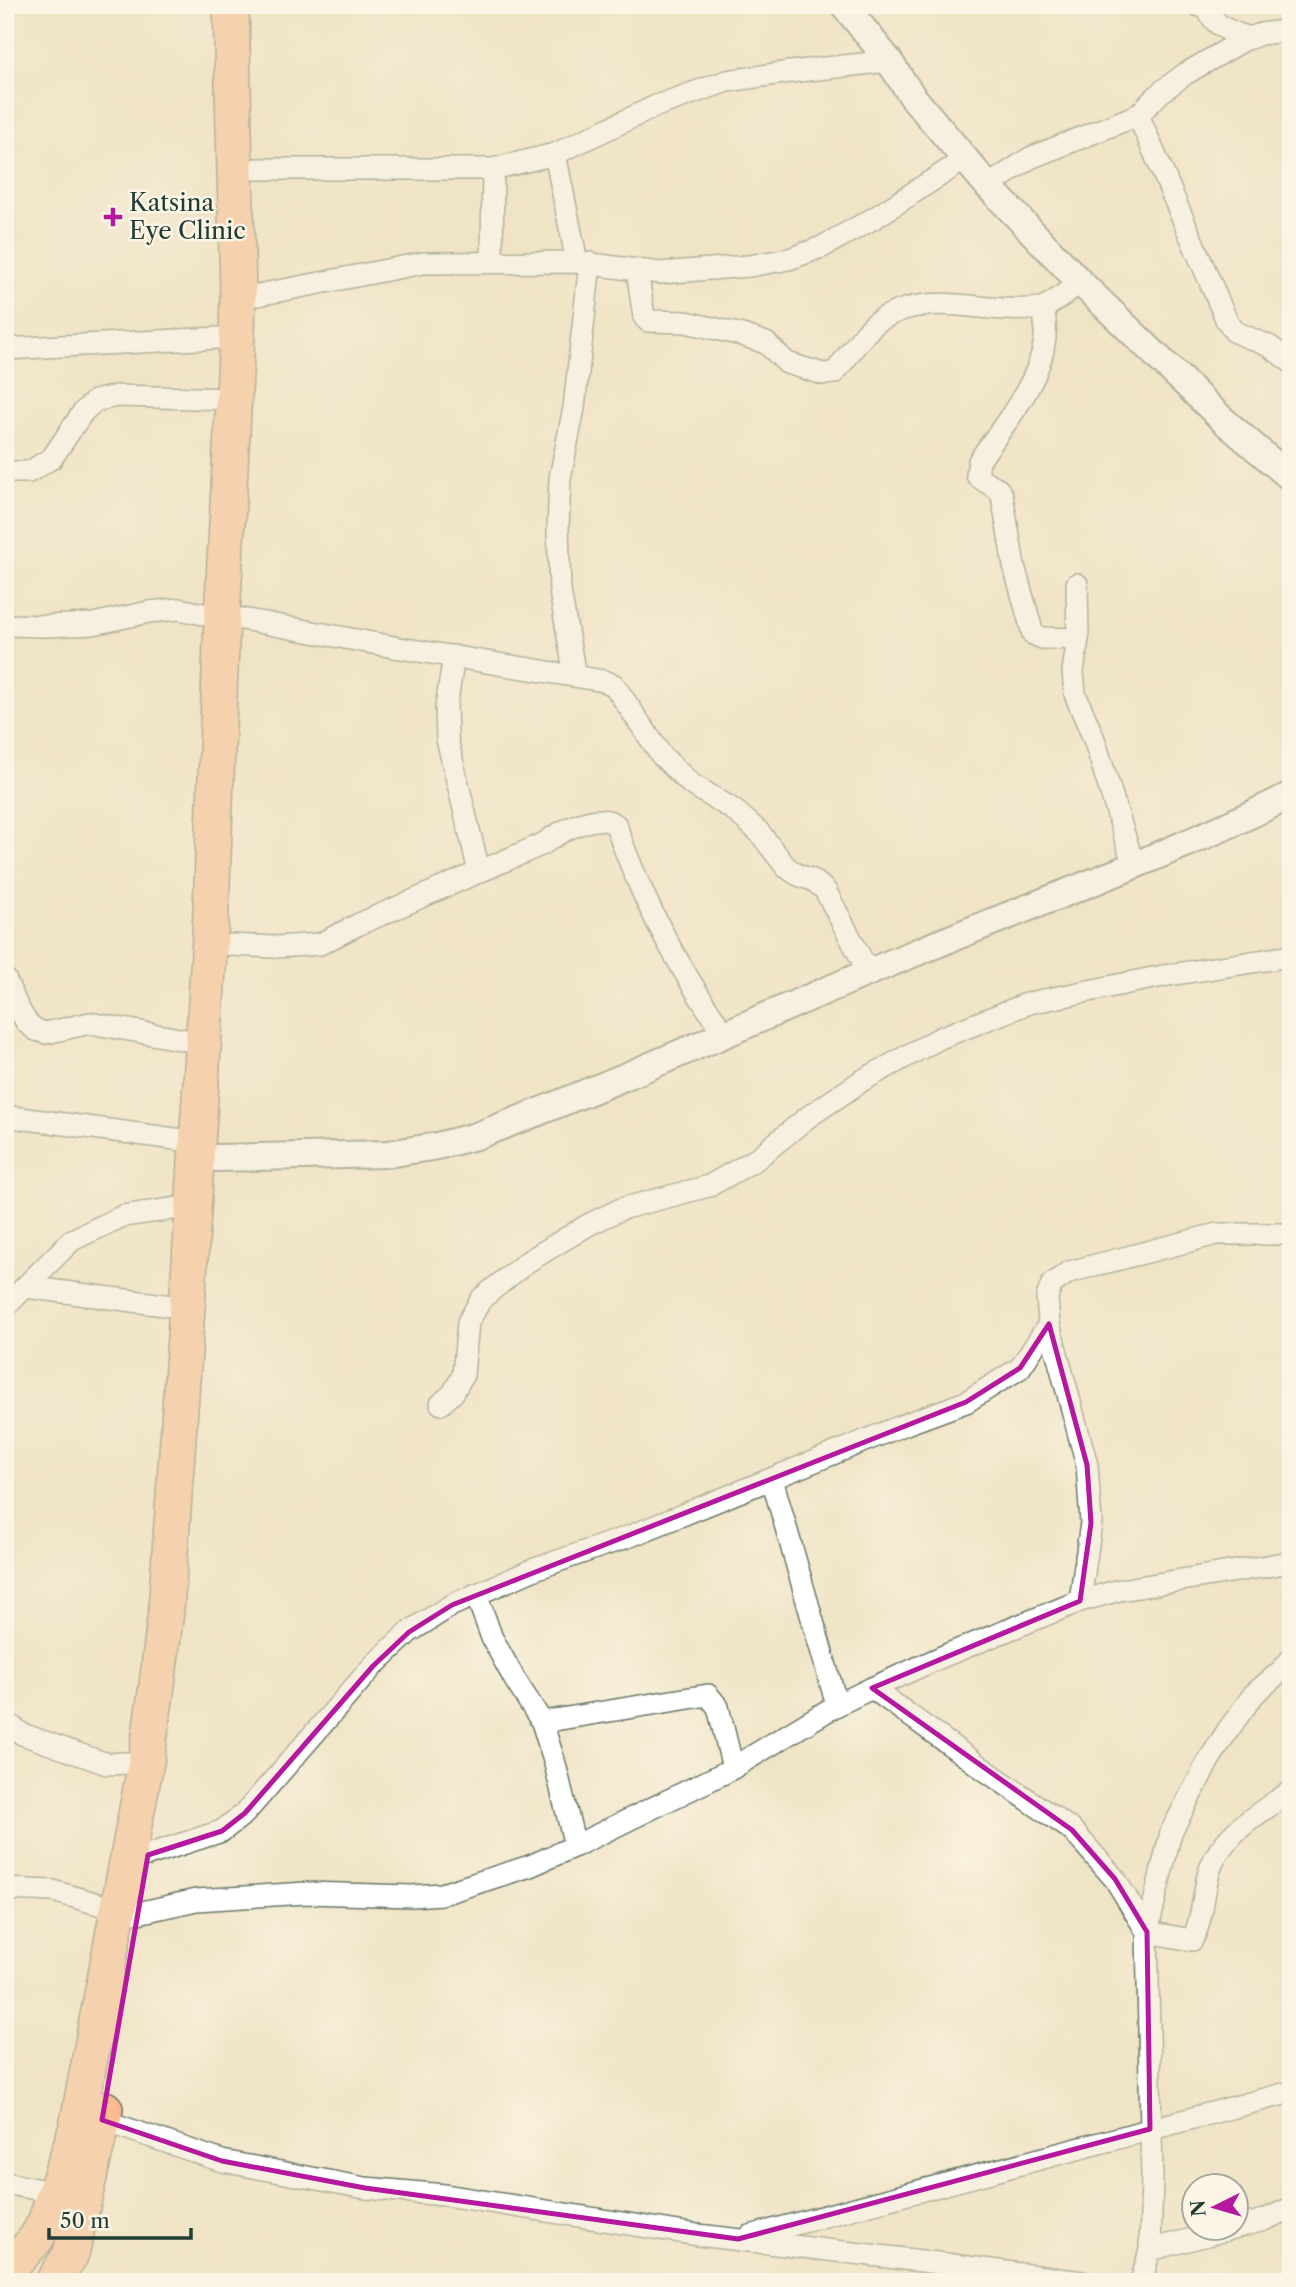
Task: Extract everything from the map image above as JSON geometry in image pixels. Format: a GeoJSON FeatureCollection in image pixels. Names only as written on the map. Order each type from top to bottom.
{"type":"FeatureCollection","features":[{"type":"Feature","properties":{"kind":"highway"},"geometry":{"type":"LineString","coordinates":[[232,5],[238,295],[234,399],[236,558]]}},
{"type":"Feature","properties":{"kind":"highway"},"geometry":{"type":"LineString","coordinates":[[53,2282],[71,2254],[111,2081],[146,1762],[175,1612],[193,1206],[207,1150],[202,1043],[236,558],[258,295],[251,5]]}},
{"type":"Feature","properties":{"kind":"highway"},"geometry":{"type":"LineString","coordinates":[[5,2274],[35,2240],[48,2216],[77,2127],[128,1911],[148,1855],[165,1765],[207,1150],[222,1045],[230,945],[232,618]]}},
{"type":"Feature","properties":{"kind":"highway"},"geometry":{"type":"LineString","coordinates":[[5,2274],[20,2276],[31,2282]]}},
{"type":"Feature","properties":{"kind":"street"},"geometry":{"type":"LineString","coordinates":[[844,5],[912,96],[988,186],[1080,282],[1223,420],[1291,478]]}},
{"type":"Feature","properties":{"kind":"street"},"geometry":{"type":"LineString","coordinates":[[1197,5],[1205,6],[1215,23],[1250,38]]}},
{"type":"Feature","properties":{"kind":"street"},"geometry":{"type":"LineString","coordinates":[[988,186],[1030,158],[1138,115],[1161,92],[1185,75],[1250,38],[1291,30]]}},
{"type":"Feature","properties":{"kind":"street"},"geometry":{"type":"LineString","coordinates":[[256,169],[493,169],[555,154],[656,106],[727,81],[888,61]]}},
{"type":"Feature","properties":{"kind":"street"},"geometry":{"type":"LineString","coordinates":[[1138,115],[1226,319],[1236,332],[1269,346],[1291,362]]}},
{"type":"Feature","properties":{"kind":"street"},"geometry":{"type":"LineString","coordinates":[[555,154],[584,262],[573,408],[560,478],[558,528],[560,591],[575,676]]}},
{"type":"Feature","properties":{"kind":"street"},"geometry":{"type":"LineString","coordinates":[[258,295],[423,263],[584,262],[660,274],[749,266],[789,258],[822,247],[876,217],[965,159]]}},
{"type":"Feature","properties":{"kind":"street"},"geometry":{"type":"LineString","coordinates":[[492,261],[493,169]]}},
{"type":"Feature","properties":{"kind":"street"},"geometry":{"type":"LineString","coordinates":[[637,270],[648,321],[686,322],[742,335],[766,343],[787,363],[823,374],[834,373],[877,321],[899,310],[924,305],[964,304],[1043,308],[1080,282]]}},
{"type":"Feature","properties":{"kind":"street"},"geometry":{"type":"LineString","coordinates":[[1043,308],[1046,330],[1038,369],[979,461],[977,475],[980,480],[999,489],[1002,495],[1012,557],[1032,634],[1042,638],[1077,639]]}},
{"type":"Feature","properties":{"kind":"street"},"geometry":{"type":"LineString","coordinates":[[5,349],[237,338]]}},
{"type":"Feature","properties":{"kind":"street"},"geometry":{"type":"LineString","coordinates":[[5,472],[29,472],[52,458],[83,412],[95,401],[116,396],[234,399]]}},
{"type":"Feature","properties":{"kind":"street"},"geometry":{"type":"LineString","coordinates":[[1077,583],[1077,639],[1073,671],[1075,694],[1094,739],[1134,866]]}},
{"type":"Feature","properties":{"kind":"street"},"geometry":{"type":"LineString","coordinates":[[5,625],[93,624],[149,612],[179,609],[604,681],[614,685],[662,756],[691,784],[734,810],[760,832],[786,867],[813,880],[825,890],[869,973]]}},
{"type":"Feature","properties":{"kind":"street"},"geometry":{"type":"LineString","coordinates":[[454,656],[446,707],[447,739],[479,871]]}},
{"type":"Feature","properties":{"kind":"street"},"geometry":{"type":"LineString","coordinates":[[5,1116],[207,1150],[388,1154],[463,1140],[530,1116],[869,973],[1134,866],[1291,795]]}},
{"type":"Feature","properties":{"kind":"street"},"geometry":{"type":"LineString","coordinates":[[230,945],[277,947],[320,944],[543,844],[572,827],[601,819],[610,820],[616,825],[635,878],[673,954],[725,1035]]}},
{"type":"Feature","properties":{"kind":"street"},"geometry":{"type":"LineString","coordinates":[[441,1404],[453,1393],[463,1375],[468,1322],[482,1298],[527,1262],[588,1224],[621,1209],[709,1186],[755,1160],[808,1117],[863,1080],[940,1038],[1029,1003],[1163,976],[1291,956]]}},
{"type":"Feature","properties":{"kind":"street"},"geometry":{"type":"LineString","coordinates":[[5,979],[27,1023],[36,1030],[46,1033],[90,1023],[202,1043]]}},
{"type":"Feature","properties":{"kind":"street"},"geometry":{"type":"LineString","coordinates":[[5,1307],[72,1241],[123,1216],[193,1206]]}},
{"type":"Feature","properties":{"kind":"street"},"geometry":{"type":"LineString","coordinates":[[1080,1601],[1091,1522],[1087,1465],[1048,1324],[1047,1297],[1052,1283],[1069,1272],[1217,1234],[1291,1234]]}},
{"type":"Feature","properties":{"kind":"street"},"geometry":{"type":"LineString","coordinates":[[26,1287],[187,1308]]}},
{"type":"Feature","properties":{"kind":"street"},"geometry":{"type":"LineString","coordinates":[[148,1855],[222,1831],[245,1813],[373,1666],[409,1632],[452,1605],[535,1569],[633,1535],[905,1424],[966,1402],[1020,1368],[1048,1324]]}},
{"type":"Feature","properties":{"kind":"street"},"geometry":{"type":"LineString","coordinates":[[772,1479],[837,1705]]}},
{"type":"Feature","properties":{"kind":"street"},"geometry":{"type":"LineString","coordinates":[[5,1889],[53,1891],[128,1911],[197,1900],[306,1893],[412,1896],[442,1894],[530,1866],[575,1846],[733,1768],[837,1705],[872,1688],[1080,1601],[1120,1590],[1291,1562]]}},
{"type":"Feature","properties":{"kind":"street"},"geometry":{"type":"LineString","coordinates":[[477,1594],[492,1638],[542,1722],[575,1846]]}},
{"type":"Feature","properties":{"kind":"street"},"geometry":{"type":"LineString","coordinates":[[1141,2282],[1150,2250],[1152,2178],[1147,1931],[1171,1832],[1209,1760],[1227,1730],[1254,1695],[1291,1659]]}},
{"type":"Feature","properties":{"kind":"street"},"geometry":{"type":"LineString","coordinates":[[872,1688],[1072,1830],[1115,1879],[1147,1931],[1192,1940],[1209,1872],[1219,1849],[1235,1833],[1291,1791]]}},
{"type":"Feature","properties":{"kind":"street"},"geometry":{"type":"LineString","coordinates":[[542,1722],[708,1695],[718,1707],[733,1768]]}},
{"type":"Feature","properties":{"kind":"street"},"geometry":{"type":"LineString","coordinates":[[5,1721],[22,1734],[107,1764],[146,1762]]}},
{"type":"Feature","properties":{"kind":"street"},"geometry":{"type":"LineString","coordinates":[[737,2239],[1291,2092]]}},
{"type":"Feature","properties":{"kind":"street"},"geometry":{"type":"LineString","coordinates":[[102,2120],[222,2161],[365,2188],[445,2195],[737,2239],[1083,2282]]}},
{"type":"Feature","properties":{"kind":"street"},"geometry":{"type":"LineString","coordinates":[[5,2183],[56,2193]]}},
{"type":"Feature","properties":{"kind":"street"},"geometry":{"type":"LineString","coordinates":[[1150,2250],[1264,2220],[1291,2208]]}},
{"type":"Feature","properties":{"kind":"highlighted area"},"geometry":{"type":"Polygon","coordinates":[[[1049,1324],[1087,1465],[1091,1523],[1080,1601],[872,1688],[1072,1830],[1115,1879],[1147,1932],[1150,2129],[738,2239],[365,2188],[222,2161],[102,2120],[148,1855],[222,1831],[245,1813],[373,1666],[409,1632],[452,1605],[966,1402],[1020,1368],[1049,1324]]]}},
{"type":"Feature","properties":{"kind":"place","name":"Katsina Eye Clinic"},"geometry":{"type":"Point","coordinates":[113,217]}}]}
